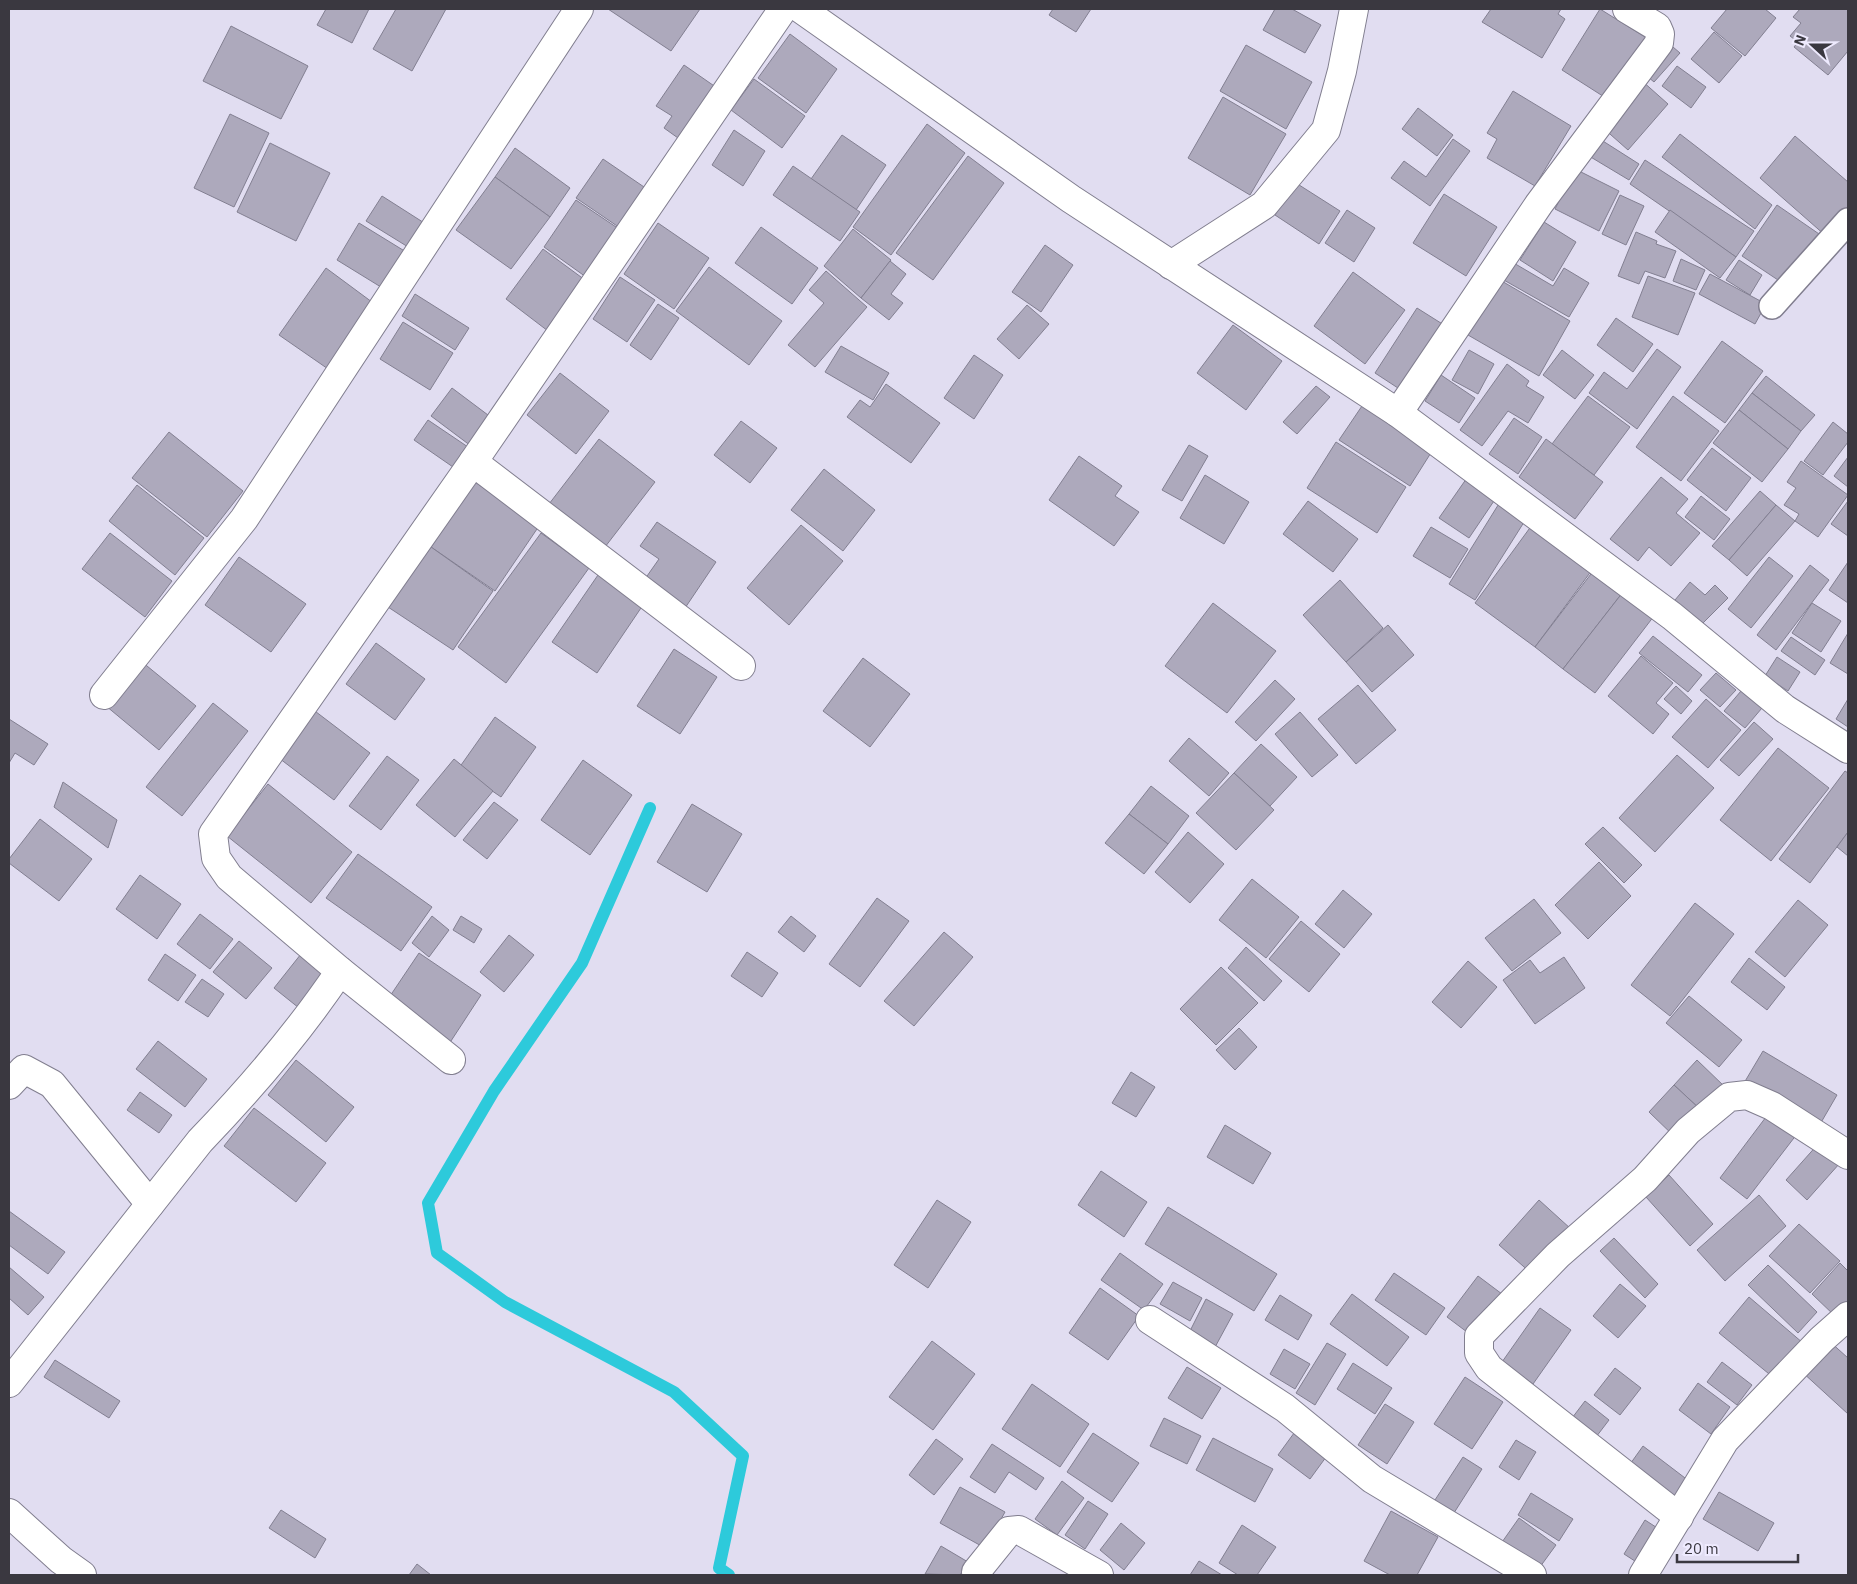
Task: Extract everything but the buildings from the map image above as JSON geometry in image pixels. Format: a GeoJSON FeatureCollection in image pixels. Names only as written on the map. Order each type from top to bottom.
{"type":"FeatureCollection","features":[{"type":"Feature","properties":{"kind":"street"},"geometry":{"type":"LineString","coordinates":[[104,695],[244,519],[579,9]]}},
{"type":"Feature","properties":{"kind":"street"},"geometry":{"type":"LineString","coordinates":[[451,1060],[229,877],[216,858],[213,834],[473,462],[784,9]]}},
{"type":"Feature","properties":{"kind":"street"},"geometry":{"type":"LineString","coordinates":[[801,9],[1071,199],[1398,412],[1672,616],[1785,709],[1848,749]]}},
{"type":"Feature","properties":{"kind":"street"},"geometry":{"type":"LineString","coordinates":[[1170,265],[1264,205],[1326,130],[1342,71],[1354,9]]}},
{"type":"Feature","properties":{"kind":"street"},"geometry":{"type":"LineString","coordinates":[[1398,412],[1539,204],[1659,43],[1660,34],[1657,27],[1627,9]]}},
{"type":"Feature","properties":{"kind":"street"},"geometry":{"type":"LineString","coordinates":[[473,462],[741,666]]}},
{"type":"Feature","properties":{"kind":"street"},"geometry":{"type":"LineString","coordinates":[[9,1383],[200,1140],[235,1105],[314,1010],[340,970]]}},
{"type":"Feature","properties":{"kind":"street"},"geometry":{"type":"LineString","coordinates":[[9,1085],[24,1069],[52,1084],[150,1204]]}},
{"type":"Feature","properties":{"kind":"street"},"geometry":{"type":"LineString","coordinates":[[1678,1518],[1489,1368],[1479,1354],[1479,1336],[1558,1255],[1645,1179],[1688,1131],[1729,1097],[1748,1095],[1772,1106],[1848,1155]]}},
{"type":"Feature","properties":{"kind":"street"},"geometry":{"type":"LineString","coordinates":[[1643,1575],[1725,1440],[1822,1339],[1848,1316]]}},
{"type":"Feature","properties":{"kind":"street"},"geometry":{"type":"LineString","coordinates":[[1150,1320],[1285,1408],[1372,1479],[1532,1575]]}},
{"type":"Feature","properties":{"kind":"street"},"geometry":{"type":"LineString","coordinates":[[9,1513],[61,1560],[82,1575]]}},
{"type":"Feature","properties":{"kind":"street"},"geometry":{"type":"LineString","coordinates":[[976,1572],[1009,1531],[1019,1530],[1099,1575]]}},
{"type":"Feature","properties":{"kind":"lane"},"geometry":{"type":"LineString","coordinates":[[1772,306],[1848,221]]}},
{"type":"Feature","properties":{"kind":"waterway"},"geometry":{"type":"LineString","coordinates":[[650,808],[582,963],[494,1091],[428,1203],[437,1253],[505,1302],[674,1392],[743,1456],[719,1568],[729,1575]]}}]}
